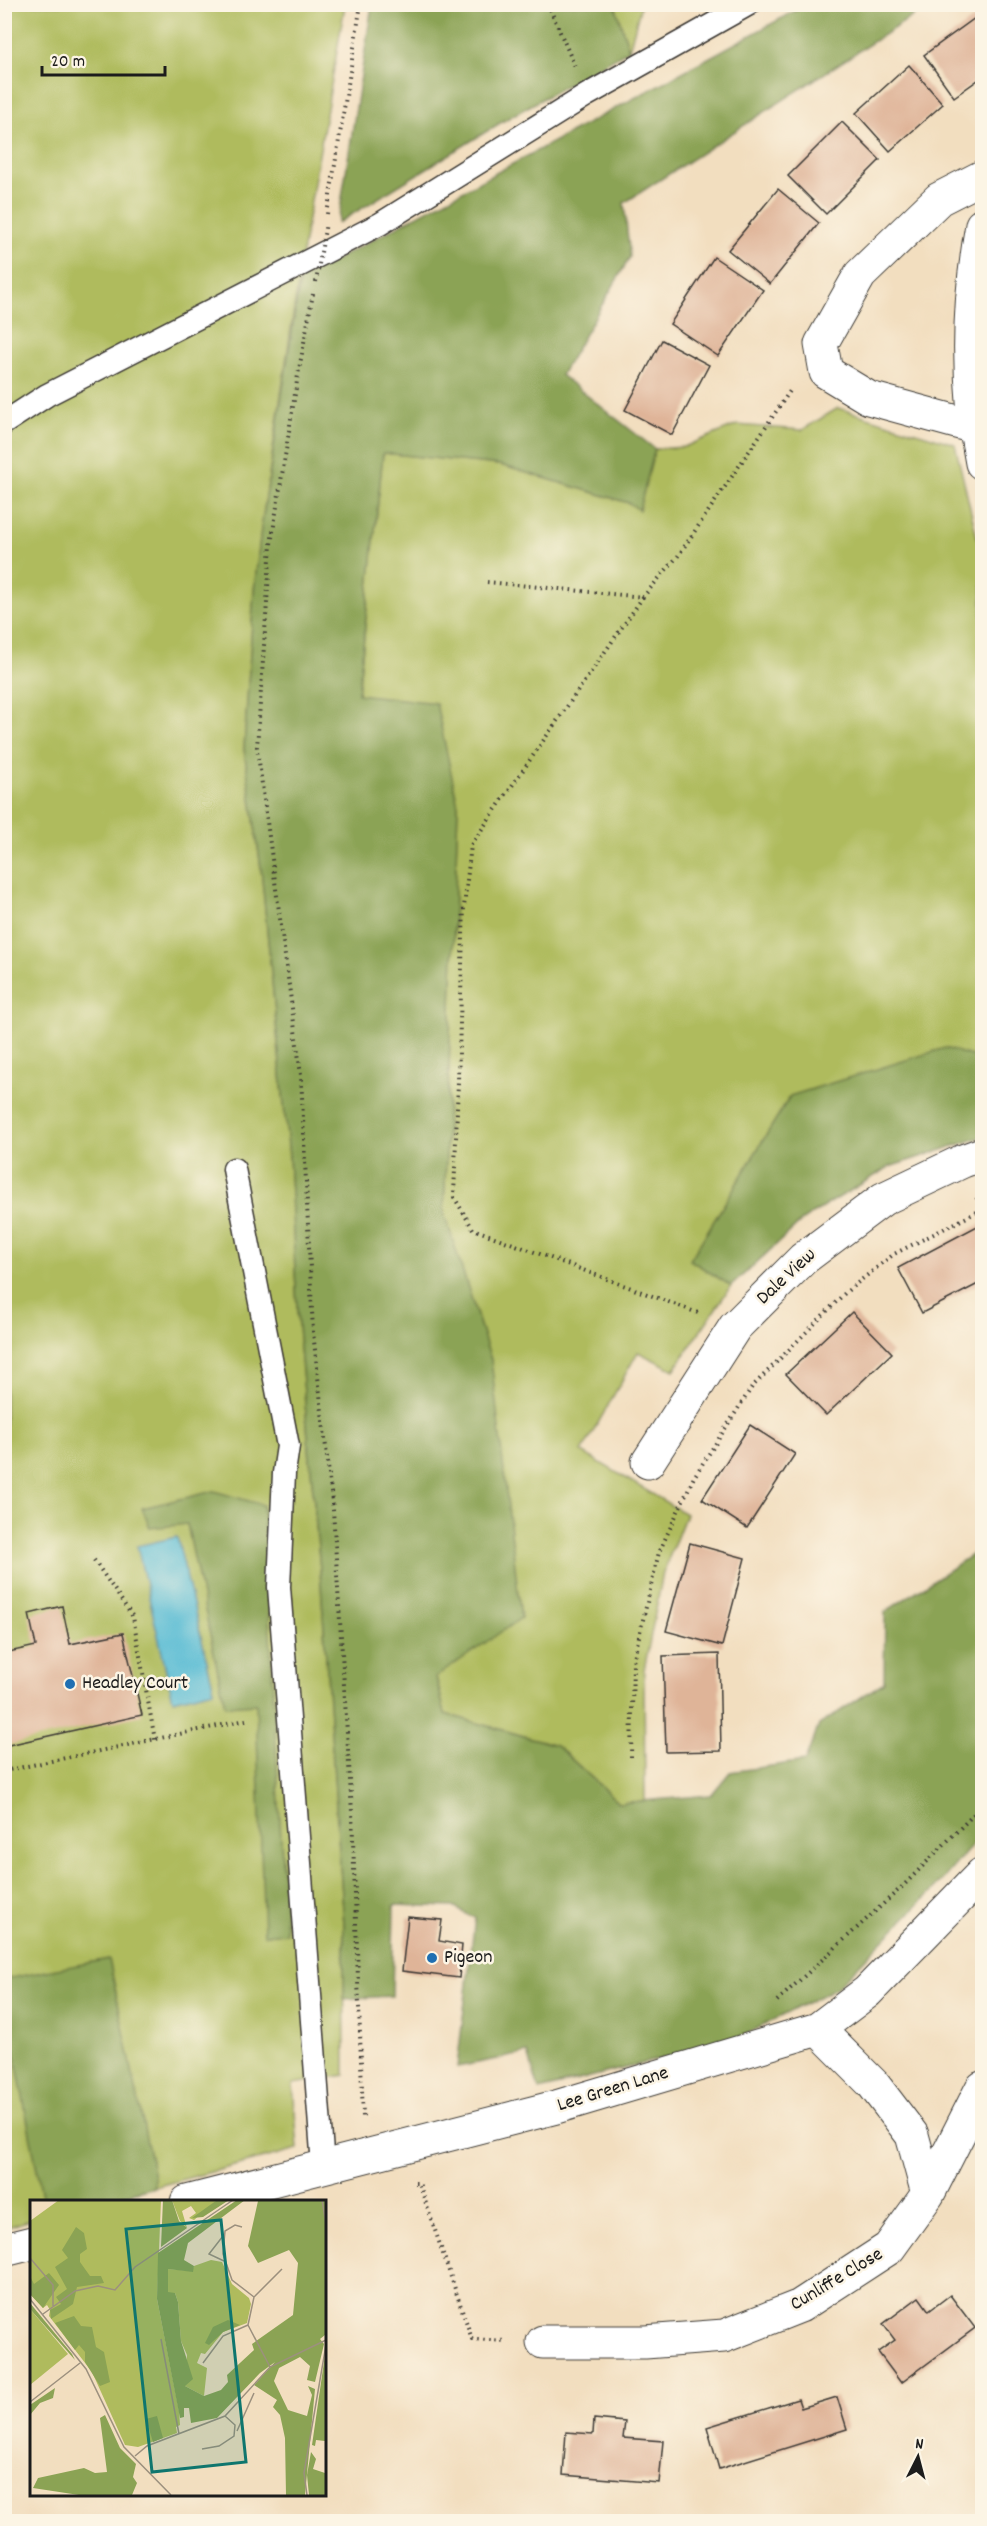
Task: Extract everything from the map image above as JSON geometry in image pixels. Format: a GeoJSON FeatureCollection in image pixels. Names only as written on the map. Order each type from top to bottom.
{"type":"FeatureCollection","features":[{"type":"Feature","properties":{"kind":"street"},"geometry":{"type":"LineString","coordinates":[[975,427],[869,398],[826,372],[820,344],[860,275],[939,199],[982,177]]}},
{"type":"Feature","properties":{"kind":"street"},"geometry":{"type":"LineString","coordinates":[[982,225],[978,248],[970,353],[975,427],[982,463]]}},
{"type":"Feature","properties":{"kind":"street","name":"Dale View"},"geometry":{"type":"LineString","coordinates":[[648,1462],[735,1328],[803,1259],[883,1199],[973,1158]]}},
{"type":"Feature","properties":{"kind":"street","name":"Lee Green Lane"},"geometry":{"type":"LineString","coordinates":[[195,2200],[556,2107],[818,2028],[867,1992],[982,1874]]}},
{"type":"Feature","properties":{"kind":"street"},"geometry":{"type":"LineString","coordinates":[[818,2028],[873,2084],[912,2135],[928,2194]]}},
{"type":"Feature","properties":{"kind":"street","name":"Cunliffe Close"},"geometry":{"type":"LineString","coordinates":[[543,2342],[645,2342],[724,2336],[800,2306],[889,2248],[928,2194],[982,2088]]}},
{"type":"Feature","properties":{"kind":"street"},"geometry":{"type":"LineString","coordinates":[[4,2250],[30,2244]]}},
{"type":"Feature","properties":{"kind":"lane"},"geometry":{"type":"LineString","coordinates":[[4,423],[46,395],[381,224],[587,95],[749,4]]}},
{"type":"Feature","properties":{"kind":"lane"},"geometry":{"type":"LineString","coordinates":[[234,1169],[288,1446],[284,1473],[279,1587],[323,2166]]}},
{"type":"Feature","properties":{"kind":"path"},"geometry":{"type":"LineString","coordinates":[[361,4],[271,544],[257,747],[301,1075],[313,1332],[333,1510],[352,1812],[364,2156]]}},
{"type":"Feature","properties":{"kind":"path"},"geometry":{"type":"LineString","coordinates":[[548,4],[587,95]]}},
{"type":"Feature","properties":{"kind":"path"},"geometry":{"type":"LineString","coordinates":[[735,1328],[473,1229],[454,1197],[464,907],[471,845],[643,597],[678,556],[820,344]]}},
{"type":"Feature","properties":{"kind":"path"},"geometry":{"type":"LineString","coordinates":[[487,582],[643,597]]}},
{"type":"Feature","properties":{"kind":"path"},"geometry":{"type":"LineString","coordinates":[[631,1756],[633,1662],[659,1552],[694,1477],[752,1387],[846,1292],[894,1254],[981,1210],[973,1158]]}},
{"type":"Feature","properties":{"kind":"path"},"geometry":{"type":"LineString","coordinates":[[94,1560],[134,1617],[155,1740]]}},
{"type":"Feature","properties":{"kind":"path"},"geometry":{"type":"LineString","coordinates":[[4,1771],[246,1720]]}},
{"type":"Feature","properties":{"kind":"path"},"geometry":{"type":"LineString","coordinates":[[768,2009],[904,1885],[982,1806]]}},
{"type":"Feature","properties":{"kind":"path"},"geometry":{"type":"LineString","coordinates":[[408,2184],[419,2183],[472,2339],[543,2342]]}},
{"type":"Feature","properties":{"kind":"green space","name":"Headley Court"},"geometry":{"type":"Polygon","coordinates":[[[5,5],[345,5],[305,235],[261,529],[254,591],[244,749],[261,868],[289,1156],[298,1326],[320,1569],[344,1924],[345,2075],[293,2084],[298,2149],[106,2200],[30,2200],[30,2220],[5,2228],[5,5]]]}},
{"type":"Feature","properties":{"kind":"green space"},"geometry":{"type":"Polygon","coordinates":[[[372,5],[615,5],[629,50],[510,117],[338,223],[372,5]]]}},
{"type":"Feature","properties":{"kind":"green space"},"geometry":{"type":"Polygon","coordinates":[[[615,5],[641,5],[629,50],[615,5]]]}},
{"type":"Feature","properties":{"kind":"green space"},"geometry":{"type":"Polygon","coordinates":[[[806,5],[930,5],[624,203],[630,257],[561,375],[655,449],[639,510],[629,503],[500,465],[383,453],[358,694],[436,703],[458,805],[444,1213],[491,1360],[521,1618],[436,1677],[445,1714],[556,1745],[619,1803],[711,1795],[730,1772],[805,1761],[819,1725],[884,1682],[885,1612],[982,1548],[982,1834],[937,1886],[836,1988],[735,2040],[539,2090],[528,2053],[457,2067],[475,1918],[453,1907],[394,1905],[392,1996],[344,1999],[344,1924],[320,1569],[298,1326],[289,1156],[261,868],[244,749],[254,591],[261,529],[300,279],[806,5]]]}},
{"type":"Feature","properties":{"kind":"green space"},"geometry":{"type":"Polygon","coordinates":[[[838,408],[955,444],[982,558],[982,1137],[889,1167],[805,1218],[731,1286],[674,1370],[638,1352],[582,1452],[686,1514],[663,1573],[644,1670],[645,1801],[619,1803],[556,1745],[445,1714],[436,1677],[491,1360],[444,1213],[458,805],[358,695],[383,453],[500,465],[629,503],[655,449],[684,447],[737,425],[802,430],[838,408]]]}},
{"type":"Feature","properties":{"kind":"green space"},"geometry":{"type":"Polygon","coordinates":[[[945,1048],[982,1059],[982,1137],[889,1167],[805,1218],[731,1286],[690,1260],[790,1096],[945,1048]]]}},
{"type":"Feature","properties":{"kind":"green space"},"geometry":{"type":"Polygon","coordinates":[[[214,1491],[263,1505],[286,1933],[264,1935],[256,1704],[225,1706],[187,1524],[150,1528],[142,1508],[214,1491]]]}},
{"type":"Feature","properties":{"kind":"green space"},"geometry":{"type":"Polygon","coordinates":[[[109,1959],[154,2176],[154,2187],[105,2200],[43,2200],[5,2003],[5,1979],[109,1959]]]}},
{"type":"Feature","properties":{"kind":"water"},"geometry":{"type":"Polygon","coordinates":[[[177,1537],[214,1690],[173,1700],[137,1546],[177,1537]]]}},
{"type":"Feature","properties":{"kind":"building"},"geometry":{"type":"Polygon","coordinates":[[[982,13],[982,77],[954,97],[924,55],[982,13]]]}},
{"type":"Feature","properties":{"kind":"building"},"geometry":{"type":"Polygon","coordinates":[[[909,65],[943,104],[890,151],[856,113],[909,65]]]}},
{"type":"Feature","properties":{"kind":"building"},"geometry":{"type":"Polygon","coordinates":[[[842,122],[880,160],[826,214],[788,176],[842,122]]]}},
{"type":"Feature","properties":{"kind":"building"},"geometry":{"type":"Polygon","coordinates":[[[778,189],[819,223],[770,284],[728,250],[778,189]]]}},
{"type":"Feature","properties":{"kind":"building"},"geometry":{"type":"Polygon","coordinates":[[[714,257],[763,290],[718,356],[670,324],[714,257]]]}},
{"type":"Feature","properties":{"kind":"building"},"geometry":{"type":"Polygon","coordinates":[[[662,340],[709,365],[672,435],[625,410],[662,340]]]}},
{"type":"Feature","properties":{"kind":"building"},"geometry":{"type":"Polygon","coordinates":[[[981,1224],[982,1282],[922,1313],[898,1268],[981,1224]]]}},
{"type":"Feature","properties":{"kind":"building"},"geometry":{"type":"Polygon","coordinates":[[[852,1312],[892,1353],[826,1415],[786,1374],[852,1312]]]}},
{"type":"Feature","properties":{"kind":"building"},"geometry":{"type":"Polygon","coordinates":[[[750,1425],[795,1454],[747,1528],[702,1499],[750,1425]]]}},
{"type":"Feature","properties":{"kind":"building"},"geometry":{"type":"Polygon","coordinates":[[[690,1543],[745,1558],[722,1646],[666,1631],[690,1543]]]}},
{"type":"Feature","properties":{"kind":"building","name":"Headley Court"},"geometry":{"type":"Polygon","coordinates":[[[62,1606],[70,1644],[123,1633],[142,1715],[4,1746],[4,1653],[36,1646],[29,1614],[62,1606]]]}},
{"type":"Feature","properties":{"kind":"building"},"geometry":{"type":"Polygon","coordinates":[[[719,1654],[721,1751],[666,1752],[663,1656],[719,1654]]]}},
{"type":"Feature","properties":{"kind":"building","name":"Pigeon"},"geometry":{"type":"Polygon","coordinates":[[[408,1917],[442,1920],[439,1941],[462,1945],[459,1978],[402,1971],[408,1917]]]}},
{"type":"Feature","properties":{"kind":"building"},"geometry":{"type":"Polygon","coordinates":[[[950,2295],[975,2328],[901,2383],[878,2352],[895,2340],[883,2324],[919,2297],[929,2311],[950,2295]]]}},
{"type":"Feature","properties":{"kind":"building"},"geometry":{"type":"Polygon","coordinates":[[[837,2397],[847,2429],[719,2469],[707,2427],[798,2399],[801,2408],[837,2397]]]}},
{"type":"Feature","properties":{"kind":"building"},"geometry":{"type":"Polygon","coordinates":[[[594,2419],[625,2422],[623,2438],[663,2441],[659,2483],[563,2475],[566,2432],[593,2434],[594,2419]]]}},
{"type":"Feature","properties":{"kind":"place","name":"Headley Court"},"geometry":{"type":"Point","coordinates":[70,1684]}},
{"type":"Feature","properties":{"kind":"place","name":"Pigeon"},"geometry":{"type":"Point","coordinates":[432,1958]}}]}
